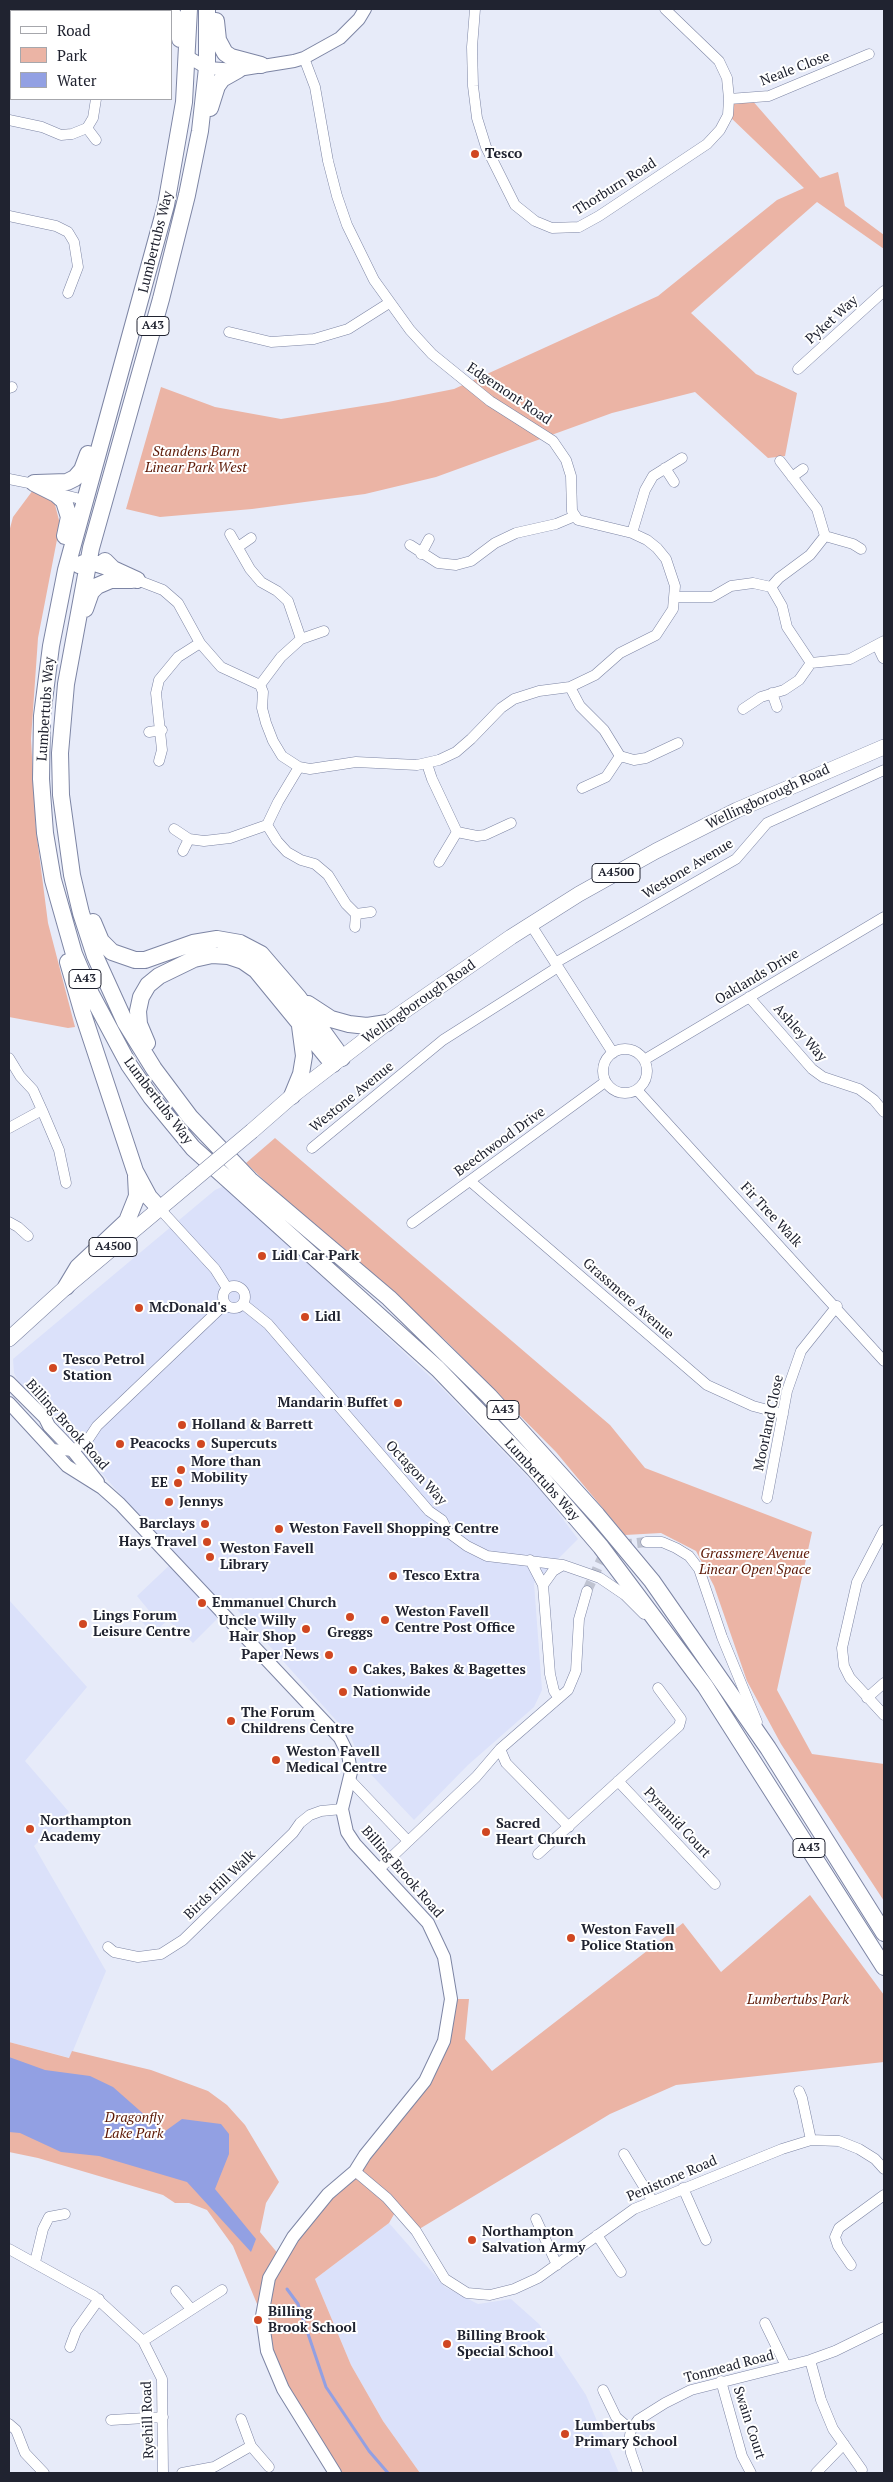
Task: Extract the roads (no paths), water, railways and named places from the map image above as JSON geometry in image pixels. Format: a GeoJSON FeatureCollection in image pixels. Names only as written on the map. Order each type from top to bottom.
{"type":"FeatureCollection","features":[{"type":"Feature","properties":{"kind":"highway","name":"Lumbertubs Way"},"geometry":{"type":"LineString","coordinates":[[189,9],[188,57],[180,133],[166,205],[84,500],[66,570],[51,646],[42,716],[41,779],[45,833],[53,880],[63,919],[91,994],[129,1065],[170,1122],[194,1148],[250,1201],[438,1369],[534,1469],[601,1547],[705,1686],[884,1967]]}},
{"type":"Feature","properties":{"kind":"highway","name":"Lumbertubs Way"},"geometry":{"type":"LineString","coordinates":[[207,9],[206,68],[200,131],[187,195],[88,562],[72,639],[64,700],[60,753],[61,795],[72,875],[81,914],[95,956],[125,1022],[154,1070],[190,1117],[250,1180],[361,1274],[437,1343],[542,1452],[652,1581],[768,1748],[884,1933]]}},
{"type":"Feature","properties":{"kind":"highway"},"geometry":{"type":"LineString","coordinates":[[216,9],[218,40],[225,53],[232,57],[261,65]]}},
{"type":"Feature","properties":{"kind":"highway"},"geometry":{"type":"LineString","coordinates":[[172,14],[179,22],[178,92],[180,133]]}},
{"type":"Feature","properties":{"kind":"highway"},"geometry":{"type":"LineString","coordinates":[[187,195],[197,183],[213,94],[222,80],[238,70]]}},
{"type":"Feature","properties":{"kind":"highway"},"geometry":{"type":"LineString","coordinates":[[84,500],[90,501],[96,498],[130,378],[144,355]]}},
{"type":"Feature","properties":{"kind":"highway"},"geometry":{"type":"LineString","coordinates":[[34,483],[67,482],[76,478],[82,470],[100,413],[117,386]]}},
{"type":"Feature","properties":{"kind":"highway"},"geometry":{"type":"LineString","coordinates":[[113,569],[107,564],[101,553],[102,539],[113,492],[116,454]]}},
{"type":"Feature","properties":{"kind":"highway"},"geometry":{"type":"LineString","coordinates":[[34,483],[56,494],[64,501],[69,517],[50,604],[51,646]]}},
{"type":"Feature","properties":{"kind":"highway"},"geometry":{"type":"LineString","coordinates":[[42,716],[53,688],[73,574],[78,565],[88,562],[113,569],[137,580]]}},
{"type":"Feature","properties":{"kind":"highway"},"geometry":{"type":"LineString","coordinates":[[72,639],[88,598],[97,586],[111,580],[137,580]]}},
{"type":"Feature","properties":{"kind":"highway"},"geometry":{"type":"LineString","coordinates":[[72,875],[85,894],[91,919],[102,941],[112,952],[126,958],[145,960],[201,942],[217,939],[240,943],[261,954],[298,997],[337,1061]]}},
{"type":"Feature","properties":{"kind":"highway"},"geometry":{"type":"LineString","coordinates":[[53,880],[61,937],[72,975],[136,1171],[149,1196],[160,1209]]}},
{"type":"Feature","properties":{"kind":"highway"},"geometry":{"type":"LineString","coordinates":[[190,1117],[144,1037],[139,1024],[138,1010],[141,997],[148,985],[171,969],[194,959],[212,955],[228,956],[243,961],[256,970],[300,1024],[337,1061]]}},
{"type":"Feature","properties":{"kind":"highway"},"geometry":{"type":"LineString","coordinates":[[298,997],[331,1019],[367,1026],[388,1023]]}},
{"type":"Feature","properties":{"kind":"highway"},"geometry":{"type":"LineString","coordinates":[[292,1096],[301,1074],[304,1056],[300,1024]]}},
{"type":"Feature","properties":{"kind":"highway"},"geometry":{"type":"LineString","coordinates":[[66,1287],[78,1267],[127,1221],[133,1212],[138,1196],[136,1171]]}},
{"type":"Feature","properties":{"kind":"main road","name":"Wellingborough Road"},"geometry":{"type":"LineString","coordinates":[[9,1339],[66,1287],[292,1096],[388,1023],[531,925],[579,894],[656,851],[737,810],[884,746]]}},
{"type":"Feature","properties":{"kind":"street"},"geometry":{"type":"LineString","coordinates":[[188,57],[206,68],[238,70],[304,58],[340,38],[359,19],[365,9]]}},
{"type":"Feature","properties":{"kind":"street","name":"Thorburn Road"},"geometry":{"type":"LineString","coordinates":[[475,9],[472,47],[473,86],[477,118],[486,147],[515,205],[535,221],[552,228],[579,227],[599,216],[707,144],[720,130],[728,115],[727,78],[719,61],[666,9]]}},
{"type":"Feature","properties":{"kind":"street","name":"Neale Close"},"geometry":{"type":"LineString","coordinates":[[729,100],[769,96],[869,54]]}},
{"type":"Feature","properties":{"kind":"street","name":"Edgemont Road"},"geometry":{"type":"LineString","coordinates":[[304,58],[315,87],[328,161],[342,210],[360,255],[389,303],[432,354],[460,379],[490,401],[553,441],[566,460],[571,476],[571,506],[575,516]]}},
{"type":"Feature","properties":{"kind":"street"},"geometry":{"type":"LineString","coordinates":[[9,120],[42,127],[61,135],[80,132],[87,128],[93,118],[96,100]]}},
{"type":"Feature","properties":{"kind":"street"},"geometry":{"type":"LineString","coordinates":[[87,128],[96,140]]}},
{"type":"Feature","properties":{"kind":"street"},"geometry":{"type":"LineString","coordinates":[[9,216],[56,226],[68,232],[74,242],[78,267],[68,293]]}},
{"type":"Feature","properties":{"kind":"street","name":"Pyket Way"},"geometry":{"type":"LineString","coordinates":[[798,369],[884,291]]}},
{"type":"Feature","properties":{"kind":"street"},"geometry":{"type":"LineString","coordinates":[[229,332],[271,342],[314,339],[348,329],[389,303]]}},
{"type":"Feature","properties":{"kind":"street"},"geometry":{"type":"LineString","coordinates":[[632,533],[645,490],[653,476],[682,458]]}},
{"type":"Feature","properties":{"kind":"street"},"geometry":{"type":"LineString","coordinates":[[780,461],[817,509],[825,536]]}},
{"type":"Feature","properties":{"kind":"street"},"geometry":{"type":"LineString","coordinates":[[665,468],[674,482]]}},
{"type":"Feature","properties":{"kind":"street"},"geometry":{"type":"LineString","coordinates":[[792,477],[803,468]]}},
{"type":"Feature","properties":{"kind":"street"},"geometry":{"type":"LineString","coordinates":[[9,479],[34,483],[57,493],[84,500]]}},
{"type":"Feature","properties":{"kind":"street"},"geometry":{"type":"LineString","coordinates":[[137,580],[163,590],[178,603],[200,643],[221,667],[260,685],[263,692],[262,708],[273,741],[282,756],[299,767],[310,769],[356,762],[402,766],[427,764],[456,752],[501,708],[514,699],[539,691],[570,687],[595,675],[620,653],[656,635],[673,609],[675,586],[666,559],[647,540],[632,533],[585,523],[575,516],[556,524],[516,533],[495,543],[471,561],[456,565],[438,563],[410,545]]}},
{"type":"Feature","properties":{"kind":"street"},"geometry":{"type":"LineString","coordinates":[[230,534],[250,570],[261,582],[277,591],[288,601],[301,639]]}},
{"type":"Feature","properties":{"kind":"street"},"geometry":{"type":"LineString","coordinates":[[825,536],[853,544],[861,549]]}},
{"type":"Feature","properties":{"kind":"street"},"geometry":{"type":"LineString","coordinates":[[771,587],[778,578],[810,555],[825,536]]}},
{"type":"Feature","properties":{"kind":"street"},"geometry":{"type":"LineString","coordinates":[[238,547],[251,538]]}},
{"type":"Feature","properties":{"kind":"street"},"geometry":{"type":"LineString","coordinates":[[422,554],[429,539]]}},
{"type":"Feature","properties":{"kind":"street"},"geometry":{"type":"LineString","coordinates":[[675,597],[712,597],[731,586],[753,583],[771,587],[782,606],[787,627],[811,663]]}},
{"type":"Feature","properties":{"kind":"street"},"geometry":{"type":"LineString","coordinates":[[260,685],[281,657],[301,639],[324,631]]}},
{"type":"Feature","properties":{"kind":"street"},"geometry":{"type":"LineString","coordinates":[[159,761],[162,750],[162,730],[156,693],[159,680],[178,657],[200,643]]}},
{"type":"Feature","properties":{"kind":"street"},"geometry":{"type":"LineString","coordinates":[[742,709],[772,693],[784,690],[799,680],[811,663],[850,659],[880,643],[883,658]]}},
{"type":"Feature","properties":{"kind":"street"},"geometry":{"type":"LineString","coordinates":[[570,687],[580,706],[604,730],[620,756],[634,760],[646,758],[678,743]]}},
{"type":"Feature","properties":{"kind":"street"},"geometry":{"type":"LineString","coordinates":[[772,693],[777,707]]}},
{"type":"Feature","properties":{"kind":"street"},"geometry":{"type":"LineString","coordinates":[[150,732],[162,730]]}},
{"type":"Feature","properties":{"kind":"street"},"geometry":{"type":"LineString","coordinates":[[582,788],[606,778],[620,756]]}},
{"type":"Feature","properties":{"kind":"street"},"geometry":{"type":"LineString","coordinates":[[427,764],[457,832]]}},
{"type":"Feature","properties":{"kind":"street"},"geometry":{"type":"LineString","coordinates":[[174,829],[189,839],[204,841],[230,838],[267,825],[299,767]]}},
{"type":"Feature","properties":{"kind":"street","name":"Westone Avenue"},"geometry":{"type":"LineString","coordinates":[[312,1148],[443,1040],[556,965],[736,859],[767,823],[884,770]]}},
{"type":"Feature","properties":{"kind":"street"},"geometry":{"type":"LineString","coordinates":[[457,832],[477,836],[485,835],[511,823]]}},
{"type":"Feature","properties":{"kind":"street"},"geometry":{"type":"LineString","coordinates":[[267,825],[287,852],[316,864],[328,874],[346,904],[356,914]]}},
{"type":"Feature","properties":{"kind":"street"},"geometry":{"type":"LineString","coordinates":[[439,862],[457,832]]}},
{"type":"Feature","properties":{"kind":"street"},"geometry":{"type":"LineString","coordinates":[[182,851],[189,839]]}},
{"type":"Feature","properties":{"kind":"street"},"geometry":{"type":"LineString","coordinates":[[356,914],[371,912]]}},
{"type":"Feature","properties":{"kind":"street"},"geometry":{"type":"LineString","coordinates":[[354,927],[356,914]]}},
{"type":"Feature","properties":{"kind":"street","name":"Oaklands Drive"},"geometry":{"type":"LineString","coordinates":[[644,1060],[884,917]]}},
{"type":"Feature","properties":{"kind":"street"},"geometry":{"type":"LineString","coordinates":[[531,925],[613,1053]]}},
{"type":"Feature","properties":{"kind":"street","name":"Ashley Way"},"geometry":{"type":"LineString","coordinates":[[749,997],[812,1069],[823,1077],[859,1089],[874,1100],[884,1112]]}},
{"type":"Feature","properties":{"kind":"street"},"geometry":{"type":"LineString","coordinates":[[628,1050],[635,1052],[644,1060],[647,1075],[637,1090],[622,1093],[615,1091],[605,1082],[603,1069],[605,1061],[613,1053],[628,1050]]}},
{"type":"Feature","properties":{"kind":"street"},"geometry":{"type":"LineString","coordinates":[[9,1058],[20,1076],[33,1090],[59,1150],[66,1183]]}},
{"type":"Feature","properties":{"kind":"street","name":"Beechwood Drive"},"geometry":{"type":"LineString","coordinates":[[412,1223],[605,1082]]}},
{"type":"Feature","properties":{"kind":"street","name":"Fir Tree Walk"},"geometry":{"type":"LineString","coordinates":[[637,1090],[837,1306],[884,1360]]}},
{"type":"Feature","properties":{"kind":"street"},"geometry":{"type":"LineString","coordinates":[[9,1128],[42,1110]]}},
{"type":"Feature","properties":{"kind":"street","name":"Grassmere Avenue"},"geometry":{"type":"LineString","coordinates":[[470,1181],[707,1385],[753,1406],[783,1414]]}},
{"type":"Feature","properties":{"kind":"street"},"geometry":{"type":"LineString","coordinates":[[160,1209],[215,1269],[227,1288]]}},
{"type":"Feature","properties":{"kind":"street"},"geometry":{"type":"LineString","coordinates":[[9,1222],[28,1236]]}},
{"type":"Feature","properties":{"kind":"street"},"geometry":{"type":"LineString","coordinates":[[234,1286],[242,1289],[245,1296],[243,1304],[235,1308],[225,1304],[222,1297],[227,1288],[234,1286]]}},
{"type":"Feature","properties":{"kind":"street"},"geometry":{"type":"LineString","coordinates":[[52,1449],[73,1451],[89,1438],[97,1426],[225,1304]]}},
{"type":"Feature","properties":{"kind":"street","name":"Octagon Way"},"geometry":{"type":"LineString","coordinates":[[243,1304],[268,1324],[429,1511],[442,1520],[448,1532],[467,1546],[487,1556],[563,1565],[600,1578],[625,1596],[642,1613],[660,1624]]}},
{"type":"Feature","properties":{"kind":"street","name":"Moorland Close"},"geometry":{"type":"LineString","coordinates":[[767,1498],[787,1391],[801,1351],[837,1306]]}},
{"type":"Feature","properties":{"kind":"street","name":"Billing Brook Road"},"geometry":{"type":"LineString","coordinates":[[9,1382],[73,1451],[102,1488],[333,1729],[348,1754],[351,1764],[350,1780],[342,1809],[347,1832],[355,1844],[434,1932],[444,1957],[450,1999],[444,2041],[425,2082],[364,2155],[355,2171],[328,2194],[280,2256],[269,2278],[262,2316],[267,2351],[283,2389],[335,2473]]}},
{"type":"Feature","properties":{"kind":"street","name":"Billing Brook Road"},"geometry":{"type":"LineString","coordinates":[[9,1403],[67,1466],[102,1488]]}},
{"type":"Feature","properties":{"kind":"street"},"geometry":{"type":"LineString","coordinates":[[884,1530],[857,1582],[842,1648],[846,1672],[884,1715]]}},
{"type":"Feature","properties":{"kind":"street"},"geometry":{"type":"LineString","coordinates":[[646,1542],[662,1542],[676,1548],[689,1556],[699,1569],[735,1672],[768,1748]]}},
{"type":"Feature","properties":{"kind":"street"},"geometry":{"type":"LineString","coordinates":[[530,1560],[543,1585],[550,1674],[554,1692],[559,1698]]}},
{"type":"Feature","properties":{"kind":"street"},"geometry":{"type":"LineString","coordinates":[[543,1585],[553,1571],[563,1565]]}},
{"type":"Feature","properties":{"kind":"street"},"geometry":{"type":"LineString","coordinates":[[379,1869],[476,1777],[500,1749],[568,1690],[576,1671],[579,1620],[586,1591]]}},
{"type":"Feature","properties":{"kind":"street"},"geometry":{"type":"LineString","coordinates":[[867,1698],[884,1683]]}},
{"type":"Feature","properties":{"kind":"street"},"geometry":{"type":"LineString","coordinates":[[538,1854],[570,1828],[618,1781],[679,1726],[681,1719],[658,1688]]}},
{"type":"Feature","properties":{"kind":"street"},"geometry":{"type":"LineString","coordinates":[[500,1749],[506,1763],[570,1828]]}},
{"type":"Feature","properties":{"kind":"street"},"geometry":{"type":"LineString","coordinates":[[350,1780],[408,1841]]}},
{"type":"Feature","properties":{"kind":"street","name":"Pyramid Court"},"geometry":{"type":"LineString","coordinates":[[618,1781],[715,1884]]}},
{"type":"Feature","properties":{"kind":"street","name":"Birds Hill Walk"},"geometry":{"type":"LineString","coordinates":[[108,1947],[114,1952],[138,1957],[161,1954],[183,1940],[310,1815],[342,1809]]}},
{"type":"Feature","properties":{"kind":"street"},"geometry":{"type":"LineString","coordinates":[[798,2091],[802,2098],[811,2140]]}},
{"type":"Feature","properties":{"kind":"street","name":"Penistone Road"},"geometry":{"type":"LineString","coordinates":[[355,2171],[388,2198],[410,2223],[445,2279],[466,2293],[490,2295],[538,2278],[628,2213],[652,2200],[811,2140],[839,2141],[880,2156],[884,2168]]}},
{"type":"Feature","properties":{"kind":"street"},"geometry":{"type":"LineString","coordinates":[[624,2154],[652,2200]]}},
{"type":"Feature","properties":{"kind":"street"},"geometry":{"type":"LineString","coordinates":[[683,2188],[706,2240]]}},
{"type":"Feature","properties":{"kind":"street"},"geometry":{"type":"LineString","coordinates":[[851,2265],[838,2246],[835,2237],[839,2228],[884,2195]]}},
{"type":"Feature","properties":{"kind":"street"},"geometry":{"type":"LineString","coordinates":[[35,2262],[48,2217],[65,2214]]}},
{"type":"Feature","properties":{"kind":"street"},"geometry":{"type":"LineString","coordinates":[[536,2219],[557,2264]]}},
{"type":"Feature","properties":{"kind":"street"},"geometry":{"type":"LineString","coordinates":[[597,2235],[621,2272]]}},
{"type":"Feature","properties":{"kind":"street","name":"Ryehill Road"},"geometry":{"type":"LineString","coordinates":[[9,2249],[99,2299],[143,2342],[162,2379],[163,2473]]}},
{"type":"Feature","properties":{"kind":"street"},"geometry":{"type":"LineString","coordinates":[[143,2342],[222,2290]]}},
{"type":"Feature","properties":{"kind":"street"},"geometry":{"type":"LineString","coordinates":[[176,2291],[191,2309]]}},
{"type":"Feature","properties":{"kind":"street"},"geometry":{"type":"LineString","coordinates":[[70,2348],[76,2331],[99,2299]]}},
{"type":"Feature","properties":{"kind":"street"},"geometry":{"type":"LineString","coordinates":[[765,2323],[786,2366]]}},
{"type":"Feature","properties":{"kind":"street","name":"Tonmead Road"},"geometry":{"type":"LineString","coordinates":[[631,2430],[638,2420],[691,2390],[810,2360],[835,2351],[884,2327]]}},
{"type":"Feature","properties":{"kind":"street"},"geometry":{"type":"LineString","coordinates":[[810,2360],[821,2400],[833,2429],[862,2470]]}},
{"type":"Feature","properties":{"kind":"street","name":"Swain Court"},"geometry":{"type":"LineString","coordinates":[[721,2381],[742,2456],[751,2473]]}},
{"type":"Feature","properties":{"kind":"street"},"geometry":{"type":"LineString","coordinates":[[603,2390],[616,2417],[631,2430],[629,2441],[638,2473]]}},
{"type":"Feature","properties":{"kind":"street"},"geometry":{"type":"LineString","coordinates":[[111,2420],[163,2417]]}},
{"type":"Feature","properties":{"kind":"street"},"geometry":{"type":"LineString","coordinates":[[241,2420],[251,2446],[269,2468]]}},
{"type":"Feature","properties":{"kind":"street"},"geometry":{"type":"LineString","coordinates":[[9,2424],[16,2430],[25,2453],[44,2473]]}},
{"type":"Feature","properties":{"kind":"street"},"geometry":{"type":"LineString","coordinates":[[816,2473],[844,2444]]}},
{"type":"Feature","properties":{"kind":"street"},"geometry":{"type":"LineString","coordinates":[[182,2473],[214,2470],[251,2446]]}},
{"type":"Feature","properties":{"kind":"water"},"geometry":{"type":"Polygon","coordinates":[[[9,2057],[45,2070],[90,2076],[113,2087],[164,2132],[182,2119],[221,2124],[229,2134],[229,2154],[215,2189],[256,2239],[251,2252],[187,2182],[99,2156],[61,2152],[20,2133],[9,2132],[9,2057]]]}},
{"type":"Feature","properties":{"kind":"waterway"},"geometry":{"type":"LineString","coordinates":[[287,2289],[298,2304],[326,2387],[369,2451],[388,2473]]}},
{"type":"Feature","properties":{"kind":"tunnel"},"geometry":{"type":"LineString","coordinates":[[587,1591],[602,1558],[614,1550],[629,1544],[646,1542]]}},
{"type":"Feature","properties":{"kind":"place","name":"Tesco"},"geometry":{"type":"Point","coordinates":[475,154]}},
{"type":"Feature","properties":{"kind":"place","name":"Lidl Car Park"},"geometry":{"type":"Point","coordinates":[262,1256]}},
{"type":"Feature","properties":{"kind":"place","name":"McDonald's"},"geometry":{"type":"Point","coordinates":[139,1308]}},
{"type":"Feature","properties":{"kind":"place","name":"Lidl"},"geometry":{"type":"Point","coordinates":[305,1317]}},
{"type":"Feature","properties":{"kind":"place","name":"Tesco Petrol Station"},"geometry":{"type":"Point","coordinates":[53,1368]}},
{"type":"Feature","properties":{"kind":"place","name":"Mandarin Buffet"},"geometry":{"type":"Point","coordinates":[398,1403]}},
{"type":"Feature","properties":{"kind":"place","name":"Holland & Barrett"},"geometry":{"type":"Point","coordinates":[182,1425]}},
{"type":"Feature","properties":{"kind":"place","name":"Peacocks"},"geometry":{"type":"Point","coordinates":[120,1444]}},
{"type":"Feature","properties":{"kind":"place","name":"Supercuts"},"geometry":{"type":"Point","coordinates":[201,1444]}},
{"type":"Feature","properties":{"kind":"place","name":"More than Mobility"},"geometry":{"type":"Point","coordinates":[181,1470]}},
{"type":"Feature","properties":{"kind":"place","name":"EE"},"geometry":{"type":"Point","coordinates":[178,1483]}},
{"type":"Feature","properties":{"kind":"place","name":"Jennys"},"geometry":{"type":"Point","coordinates":[169,1502]}},
{"type":"Feature","properties":{"kind":"place","name":"Barclays"},"geometry":{"type":"Point","coordinates":[205,1524]}},
{"type":"Feature","properties":{"kind":"place","name":"Weston Favell Shopping Centre"},"geometry":{"type":"Point","coordinates":[279,1529]}},
{"type":"Feature","properties":{"kind":"place","name":"Hays Travel"},"geometry":{"type":"Point","coordinates":[207,1542]}},
{"type":"Feature","properties":{"kind":"place","name":"Weston Favell Library"},"geometry":{"type":"Point","coordinates":[210,1557]}},
{"type":"Feature","properties":{"kind":"place","name":"Tesco Extra"},"geometry":{"type":"Point","coordinates":[393,1576]}},
{"type":"Feature","properties":{"kind":"place","name":"Emmanuel Church"},"geometry":{"type":"Point","coordinates":[202,1603]}},
{"type":"Feature","properties":{"kind":"place","name":"Greggs"},"geometry":{"type":"Point","coordinates":[350,1617]}},
{"type":"Feature","properties":{"kind":"place","name":"Weston Favell Centre Post Office"},"geometry":{"type":"Point","coordinates":[385,1620]}},
{"type":"Feature","properties":{"kind":"place","name":"Lings Forum Leisure Centre"},"geometry":{"type":"Point","coordinates":[83,1624]}},
{"type":"Feature","properties":{"kind":"place","name":"Uncle Willy Hair Shop"},"geometry":{"type":"Point","coordinates":[306,1629]}},
{"type":"Feature","properties":{"kind":"place","name":"Paper News"},"geometry":{"type":"Point","coordinates":[329,1655]}},
{"type":"Feature","properties":{"kind":"place","name":"Cakes, Bakes & Bagettes"},"geometry":{"type":"Point","coordinates":[353,1670]}},
{"type":"Feature","properties":{"kind":"place","name":"Nationwide"},"geometry":{"type":"Point","coordinates":[343,1692]}},
{"type":"Feature","properties":{"kind":"place","name":"The Forum Childrens Centre"},"geometry":{"type":"Point","coordinates":[231,1721]}},
{"type":"Feature","properties":{"kind":"place","name":"Weston Favell Medical Centre"},"geometry":{"type":"Point","coordinates":[276,1760]}},
{"type":"Feature","properties":{"kind":"place","name":"Northampton Academy"},"geometry":{"type":"Point","coordinates":[30,1829]}},
{"type":"Feature","properties":{"kind":"place","name":"Sacred Heart Church"},"geometry":{"type":"Point","coordinates":[486,1832]}},
{"type":"Feature","properties":{"kind":"place","name":"Weston Favell Police Station"},"geometry":{"type":"Point","coordinates":[571,1938]}},
{"type":"Feature","properties":{"kind":"place","name":"Northampton Salvation Army"},"geometry":{"type":"Point","coordinates":[472,2240]}},
{"type":"Feature","properties":{"kind":"place","name":"Billing Brook School"},"geometry":{"type":"Point","coordinates":[258,2320]}},
{"type":"Feature","properties":{"kind":"place","name":"Billing Brook Special School"},"geometry":{"type":"Point","coordinates":[447,2344]}},
{"type":"Feature","properties":{"kind":"place","name":"Lumbertubs Primary School"},"geometry":{"type":"Point","coordinates":[565,2434]}},
{"type":"Feature","properties":{"kind":"park label","name":"Standens Barn Linear Park West"},"geometry":{"type":"Point","coordinates":[196,460]}},
{"type":"Feature","properties":{"kind":"park label","name":"Grassmere Avenue Linear Open Space"},"geometry":{"type":"Point","coordinates":[755,1562]}},
{"type":"Feature","properties":{"kind":"park label","name":"Lumbertubs Park"},"geometry":{"type":"Point","coordinates":[798,2000]}},
{"type":"Feature","properties":{"kind":"park label","name":"Dragonfly Lake Park"},"geometry":{"type":"Point","coordinates":[134,2126]}}]}
